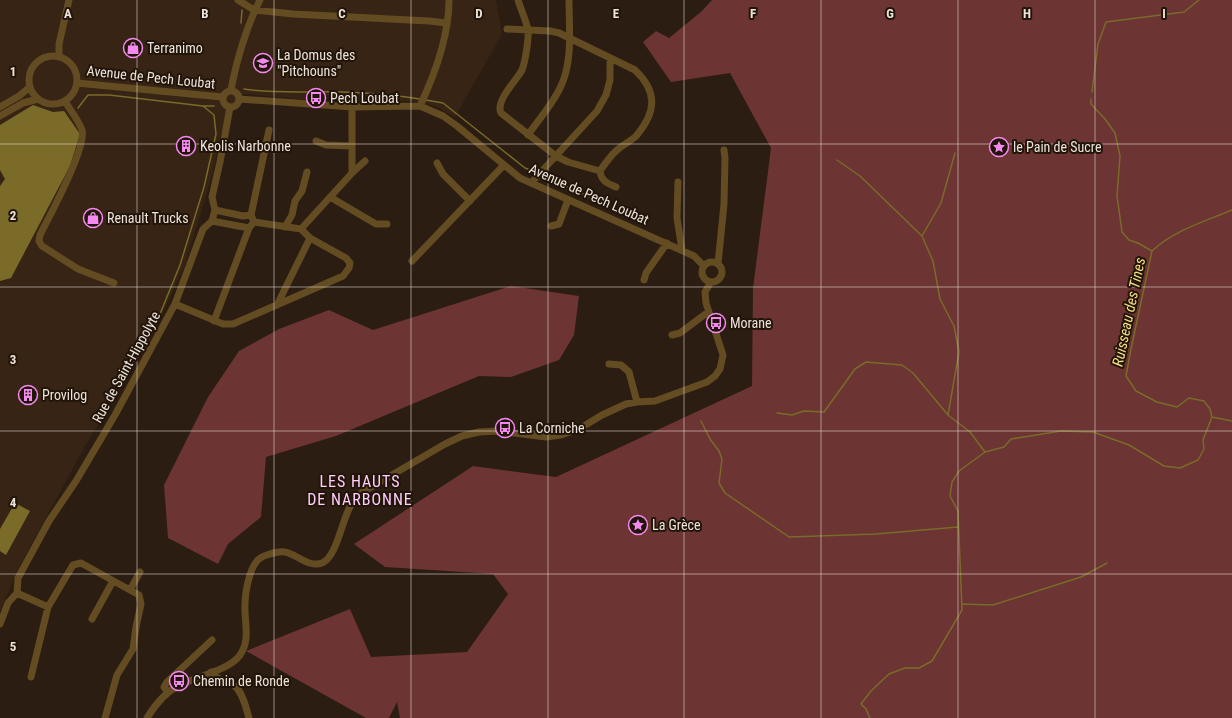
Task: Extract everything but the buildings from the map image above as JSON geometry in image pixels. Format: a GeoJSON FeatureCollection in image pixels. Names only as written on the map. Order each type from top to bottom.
{"type":"FeatureCollection","features":[{"type":"Feature","properties":{"kind":"street"},"geometry":{"type":"LineString","coordinates":[[59,57],[59,44],[69,0]]}},
{"type":"Feature","properties":{"kind":"street"},"geometry":{"type":"LineString","coordinates":[[238,0],[254,10],[293,14],[422,21],[446,24]]}},
{"type":"Feature","properties":{"kind":"street"},"geometry":{"type":"LineString","coordinates":[[231,90],[239,57],[254,10],[260,0]]}},
{"type":"Feature","properties":{"kind":"street"},"geometry":{"type":"LineString","coordinates":[[421,104],[445,38],[449,0]]}},
{"type":"Feature","properties":{"kind":"street"},"geometry":{"type":"LineString","coordinates":[[518,0],[528,30],[524,65],[522,71],[499,106],[501,113],[556,156],[568,162],[600,171]]}},
{"type":"Feature","properties":{"kind":"street"},"geometry":{"type":"LineString","coordinates":[[528,135],[555,97],[565,75],[569,56],[570,38],[569,0]]}},
{"type":"Feature","properties":{"kind":"street"},"geometry":{"type":"LineString","coordinates":[[507,29],[550,31],[570,38],[634,70],[644,79],[652,95],[651,111],[636,136],[617,150],[600,171],[603,181],[616,187]]}},
{"type":"Feature","properties":{"kind":"street"},"geometry":{"type":"LineString","coordinates":[[50,56],[59,57],[65,60],[74,70],[77,83],[71,96],[65,101],[58,104],[51,104],[38,99],[30,87],[29,78],[31,70],[36,64],[42,59],[50,56]]}},
{"type":"Feature","properties":{"kind":"street"},"geometry":{"type":"LineString","coordinates":[[534,180],[597,110],[606,95],[610,80],[610,58]]}},
{"type":"Feature","properties":{"kind":"street","name":"Avenue de Pech Loubat"},"geometry":{"type":"LineString","coordinates":[[77,83],[222,97]]}},
{"type":"Feature","properties":{"kind":"street"},"geometry":{"type":"LineString","coordinates":[[0,107],[30,87]]}},
{"type":"Feature","properties":{"kind":"street"},"geometry":{"type":"LineString","coordinates":[[231,90],[238,94],[239,99],[237,104],[230,107],[223,102],[222,97],[224,93],[231,90]]}},
{"type":"Feature","properties":{"kind":"street"},"geometry":{"type":"LineString","coordinates":[[0,116],[23,103],[38,99]]}},
{"type":"Feature","properties":{"kind":"street","name":"Avenue de Pech Loubat"},"geometry":{"type":"LineString","coordinates":[[239,99],[352,107],[421,104],[443,116],[457,126],[520,178],[534,180],[568,200],[682,250],[694,256],[704,266]]}},
{"type":"Feature","properties":{"kind":"street"},"geometry":{"type":"LineString","coordinates":[[65,101],[82,130],[83,139],[67,180],[40,235],[39,241],[42,246],[78,269],[114,284]]}},
{"type":"Feature","properties":{"kind":"street","name":"Rue de Saint-Hippolyte"},"geometry":{"type":"LineString","coordinates":[[0,624],[8,603],[17,593],[18,578],[49,521],[76,481],[115,415],[175,304],[203,229],[212,221],[215,210],[212,197],[230,107]]}},
{"type":"Feature","properties":{"kind":"street"},"geometry":{"type":"LineString","coordinates":[[352,107],[352,173]]}},
{"type":"Feature","properties":{"kind":"street"},"geometry":{"type":"LineString","coordinates":[[214,321],[252,225],[251,215],[269,130]]}},
{"type":"Feature","properties":{"kind":"street"},"geometry":{"type":"LineString","coordinates":[[316,141],[326,145],[351,146]]}},
{"type":"Feature","properties":{"kind":"street"},"geometry":{"type":"LineString","coordinates":[[718,264],[724,204],[724,150]]}},
{"type":"Feature","properties":{"kind":"street"},"geometry":{"type":"LineString","coordinates":[[301,229],[352,173],[365,161]]}},
{"type":"Feature","properties":{"kind":"street"},"geometry":{"type":"LineString","coordinates":[[437,163],[443,174],[470,201]]}},
{"type":"Feature","properties":{"kind":"street"},"geometry":{"type":"LineString","coordinates":[[412,261],[504,165]]}},
{"type":"Feature","properties":{"kind":"street"},"geometry":{"type":"LineString","coordinates":[[285,227],[292,215],[295,201],[302,191],[307,172]]}},
{"type":"Feature","properties":{"kind":"street"},"geometry":{"type":"LineString","coordinates":[[678,182],[677,218],[682,250]]}},
{"type":"Feature","properties":{"kind":"street"},"geometry":{"type":"LineString","coordinates":[[330,197],[376,224],[387,224]]}},
{"type":"Feature","properties":{"kind":"street"},"geometry":{"type":"LineString","coordinates":[[551,226],[558,224],[568,200]]}},
{"type":"Feature","properties":{"kind":"street"},"geometry":{"type":"LineString","coordinates":[[215,210],[243,216],[251,215]]}},
{"type":"Feature","properties":{"kind":"street"},"geometry":{"type":"LineString","coordinates":[[175,304],[214,321],[223,324],[233,324],[343,276],[349,268],[350,263],[346,258],[310,238],[301,229],[212,221]]}},
{"type":"Feature","properties":{"kind":"street"},"geometry":{"type":"LineString","coordinates":[[277,305],[310,238]]}},
{"type":"Feature","properties":{"kind":"street"},"geometry":{"type":"LineString","coordinates":[[644,280],[646,273],[667,243]]}},
{"type":"Feature","properties":{"kind":"street"},"geometry":{"type":"LineString","coordinates":[[147,718],[156,704],[168,692],[178,686],[231,664],[240,655],[247,637],[245,605],[248,585],[256,562],[264,556],[275,552],[285,552],[310,563],[318,564],[324,562],[331,554],[351,504],[361,493],[445,444],[462,436],[480,432],[498,431],[546,437],[561,435],[579,429],[615,408],[637,402],[655,401],[707,382],[715,376],[720,369],[722,355],[708,312],[705,292],[711,282],[719,279],[722,274],[722,268],[718,264],[712,262],[704,266],[702,269],[705,279],[711,282]]}},
{"type":"Feature","properties":{"kind":"street"},"geometry":{"type":"LineString","coordinates":[[672,336],[680,333],[708,312]]}},
{"type":"Feature","properties":{"kind":"street"},"geometry":{"type":"LineString","coordinates":[[609,364],[621,365],[629,372],[637,402]]}},
{"type":"Feature","properties":{"kind":"street"},"geometry":{"type":"LineString","coordinates":[[31,678],[48,607],[73,565],[81,563],[138,595],[141,604],[133,649],[117,675],[105,718]]}},
{"type":"Feature","properties":{"kind":"street"},"geometry":{"type":"LineString","coordinates":[[130,590],[140,572]]}},
{"type":"Feature","properties":{"kind":"street"},"geometry":{"type":"LineString","coordinates":[[92,619],[113,580]]}},
{"type":"Feature","properties":{"kind":"street"},"geometry":{"type":"LineString","coordinates":[[17,593],[48,607]]}},
{"type":"Feature","properties":{"kind":"street"},"geometry":{"type":"LineString","coordinates":[[168,692],[164,687],[167,682],[212,640]]}},
{"type":"Feature","properties":{"kind":"street"},"geometry":{"type":"LineString","coordinates":[[211,672],[213,675],[239,690],[249,718]]}},
{"type":"Feature","properties":{"kind":"shaded area"},"geometry":{"type":"Polygon","coordinates":[[[0,0],[496,0],[502,34],[455,117],[435,106],[412,101],[344,102],[336,96],[317,95],[309,100],[244,94],[227,110],[210,183],[184,267],[150,340],[84,448],[19,567],[0,612],[0,0]]]}},
{"type":"Feature","properties":{"kind":"shaded area"},"geometry":{"type":"Polygon","coordinates":[[[712,0],[1232,0],[1232,718],[400,718],[397,702],[389,718],[366,718],[246,651],[350,609],[371,657],[467,652],[508,594],[493,574],[385,567],[354,544],[473,466],[556,477],[752,386],[753,288],[771,148],[730,73],[671,82],[643,42],[656,31],[669,38],[702,11],[712,0]]]}},
{"type":"Feature","properties":{"kind":"shaded area"},"geometry":{"type":"Polygon","coordinates":[[[33,105],[53,112],[64,111],[80,134],[70,166],[11,278],[0,281],[0,186],[5,179],[0,170],[0,125],[33,105]]]}},
{"type":"Feature","properties":{"kind":"shaded area"},"geometry":{"type":"Polygon","coordinates":[[[511,286],[579,296],[574,335],[559,360],[511,377],[479,376],[336,436],[266,457],[261,517],[228,544],[218,564],[168,538],[164,485],[208,397],[239,351],[279,329],[329,310],[373,330],[511,286]]]}},
{"type":"Feature","properties":{"kind":"shaded area"},"geometry":{"type":"Polygon","coordinates":[[[15,503],[30,511],[6,555],[0,551],[0,529],[15,503]]]}},
{"type":"Feature","properties":{"kind":"waterway"},"geometry":{"type":"LineString","coordinates":[[1092,92],[1098,44],[1106,22],[1184,12],[1199,0]]}},
{"type":"Feature","properties":{"kind":"waterway"},"geometry":{"type":"LineString","coordinates":[[241,23],[242,10]]}},
{"type":"Feature","properties":{"kind":"waterway"},"geometry":{"type":"LineString","coordinates":[[244,89],[281,92],[362,93],[420,99]]}},
{"type":"Feature","properties":{"kind":"waterway"},"geometry":{"type":"LineString","coordinates":[[78,108],[88,95],[109,95],[214,106]]}},
{"type":"Feature","properties":{"kind":"waterway"},"geometry":{"type":"LineString","coordinates":[[1091,99],[1091,104],[1105,119],[1115,133],[1120,156],[1117,196],[1122,232],[1129,240],[1152,251]]}},
{"type":"Feature","properties":{"kind":"waterway"},"geometry":{"type":"LineString","coordinates":[[426,100],[443,103],[525,168],[536,172]]}},
{"type":"Feature","properties":{"kind":"waterway"},"geometry":{"type":"LineString","coordinates":[[160,314],[180,265],[204,187],[216,134],[214,115],[203,106]]}},
{"type":"Feature","properties":{"kind":"waterway"},"geometry":{"type":"LineString","coordinates":[[922,236],[941,203],[955,153]]}},
{"type":"Feature","properties":{"kind":"waterway"},"geometry":{"type":"LineString","coordinates":[[837,160],[860,176],[922,236],[933,261],[940,299],[954,326],[959,352],[948,415],[970,432],[985,452]]}},
{"type":"Feature","properties":{"kind":"waterway"},"geometry":{"type":"LineString","coordinates":[[542,175],[594,199]]}},
{"type":"Feature","properties":{"kind":"waterway"},"geometry":{"type":"LineString","coordinates":[[1152,251],[1179,232],[1232,210]]}},
{"type":"Feature","properties":{"kind":"waterway","name":"Ruisseau des Tines"},"geometry":{"type":"LineString","coordinates":[[870,718],[866,709],[861,704],[871,691],[889,674],[905,668],[919,668],[932,661],[962,610],[958,511],[950,496],[952,482],[959,471],[985,452],[1004,447],[1011,439],[1061,431],[1093,432],[1129,445],[1164,466],[1180,468],[1198,460],[1204,449],[1203,440],[1212,417],[1210,409],[1204,401],[1189,398],[1177,407],[1157,402],[1136,391],[1126,376],[1152,251]]}},
{"type":"Feature","properties":{"kind":"waterway"},"geometry":{"type":"LineString","coordinates":[[777,413],[792,415],[804,411],[824,412],[855,369],[866,362],[902,365],[913,373],[948,415]]}},
{"type":"Feature","properties":{"kind":"waterway"},"geometry":{"type":"LineString","coordinates":[[1212,417],[1232,421]]}},
{"type":"Feature","properties":{"kind":"waterway"},"geometry":{"type":"LineString","coordinates":[[701,421],[710,439],[719,451],[722,459],[719,483],[725,493],[789,537],[876,534],[958,527]]}},
{"type":"Feature","properties":{"kind":"waterway"},"geometry":{"type":"LineString","coordinates":[[962,604],[993,605],[1081,577],[1107,563]]}},
{"type":"Feature","properties":{"kind":"place","name":"Terranimo"},"geometry":{"type":"Point","coordinates":[133,48]}},
{"type":"Feature","properties":{"kind":"place","name":"La Domus des \"Pitchouns\""},"geometry":{"type":"Point","coordinates":[263,63]}},
{"type":"Feature","properties":{"kind":"place","name":"Pech Loubat"},"geometry":{"type":"Point","coordinates":[316,98]}},
{"type":"Feature","properties":{"kind":"place","name":"Keolis Narbonne"},"geometry":{"type":"Point","coordinates":[186,146]}},
{"type":"Feature","properties":{"kind":"place","name":"le Pain de Sucre"},"geometry":{"type":"Point","coordinates":[999,147]}},
{"type":"Feature","properties":{"kind":"place","name":"Renault Trucks"},"geometry":{"type":"Point","coordinates":[93,218]}},
{"type":"Feature","properties":{"kind":"place","name":"Morane"},"geometry":{"type":"Point","coordinates":[716,323]}},
{"type":"Feature","properties":{"kind":"place","name":"Provilog"},"geometry":{"type":"Point","coordinates":[28,395]}},
{"type":"Feature","properties":{"kind":"place","name":"La Corniche"},"geometry":{"type":"Point","coordinates":[505,428]}},
{"type":"Feature","properties":{"kind":"place","name":"La Grèce"},"geometry":{"type":"Point","coordinates":[638,525]}},
{"type":"Feature","properties":{"kind":"place","name":"Chemin de Ronde"},"geometry":{"type":"Point","coordinates":[179,681]}},
{"type":"Feature","properties":{"kind":"district","name":"LES HAUTS DE NARBONNE"},"geometry":{"type":"Point","coordinates":[360,490]}}]}
